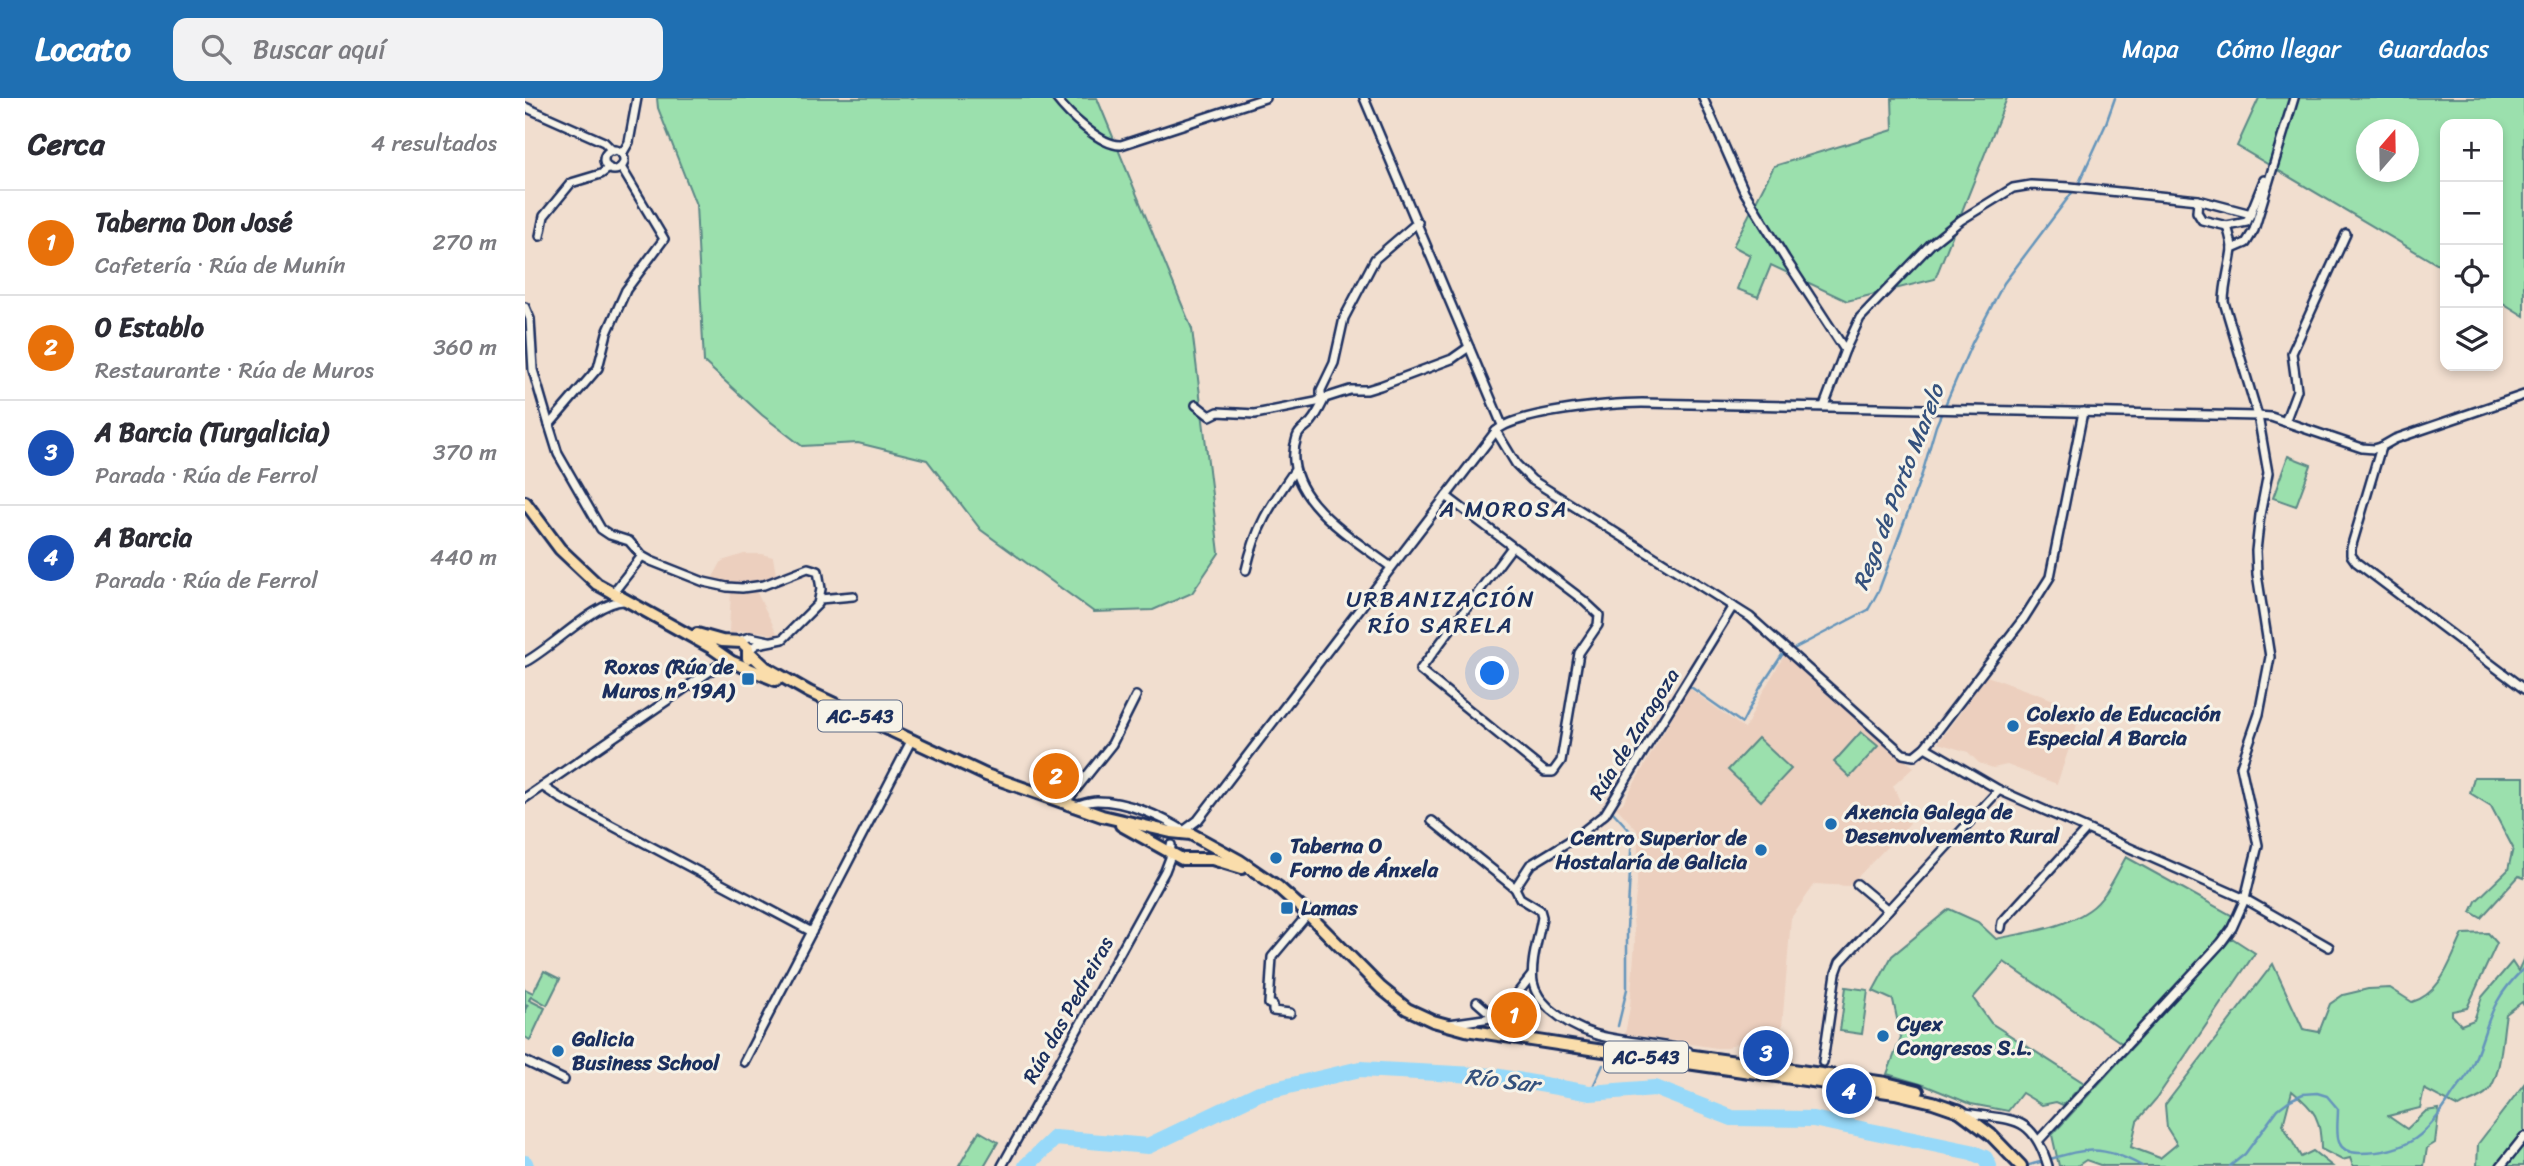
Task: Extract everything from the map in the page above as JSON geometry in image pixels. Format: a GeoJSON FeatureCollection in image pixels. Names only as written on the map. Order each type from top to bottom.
{"type":"FeatureCollection","features":[{"type":"Feature","properties":{"kind":"main road","name":"AC-543"},"geometry":{"type":"LineString","coordinates":[[525,502],[569,559],[624,601],[911,741],[999,780],[1102,816],[1191,835],[1240,861],[1267,879],[1308,914],[1390,996],[1412,1012],[1443,1025],[1895,1093],[1924,1099],[1962,1112]]}},
{"type":"Feature","properties":{"kind":"main road","name":"AC-543"},"geometry":{"type":"LineString","coordinates":[[678,628],[712,639],[730,653]]}},
{"type":"Feature","properties":{"kind":"main road","name":"AC-543"},"geometry":{"type":"LineString","coordinates":[[730,653],[743,643],[765,667],[809,692]]}},
{"type":"Feature","properties":{"kind":"main road"},"geometry":{"type":"LineString","coordinates":[[730,653],[744,662],[749,651]]}},
{"type":"Feature","properties":{"kind":"main road","name":"AC-543"},"geometry":{"type":"LineString","coordinates":[[1102,816],[1188,859],[1219,860],[1267,879]]}},
{"type":"Feature","properties":{"kind":"main road"},"geometry":{"type":"LineString","coordinates":[[1170,851],[1174,837],[1191,835],[1197,850],[1188,859]]}},
{"type":"Feature","properties":{"kind":"main road","name":"AC-543"},"geometry":{"type":"LineString","coordinates":[[1543,1040],[1575,1039],[1896,1085],[1931,1096],[1962,1112],[2006,1149],[2021,1166]]}},
{"type":"Feature","properties":{"kind":"street"},"geometry":{"type":"LineString","coordinates":[[613,150],[605,156],[605,163],[615,170],[621,167],[624,161],[622,154],[629,142],[637,98]]}},
{"type":"Feature","properties":{"kind":"street"},"geometry":{"type":"LineString","coordinates":[[1056,98],[1075,118],[1112,145],[1121,145],[1265,98]]}},
{"type":"Feature","properties":{"kind":"street"},"geometry":{"type":"LineString","coordinates":[[1364,98],[1418,222],[1499,428],[1517,464],[1532,480],[1733,606],[1765,629],[1903,754],[1914,756],[1925,747],[2024,618],[2050,577],[2083,412]]}},
{"type":"Feature","properties":{"kind":"street"},"geometry":{"type":"LineString","coordinates":[[1703,98],[1744,191],[1845,350]]}},
{"type":"Feature","properties":{"kind":"street"},"geometry":{"type":"LineString","coordinates":[[2232,249],[2246,243],[2254,230],[2294,98]]}},
{"type":"Feature","properties":{"kind":"street"},"geometry":{"type":"LineString","coordinates":[[525,107],[604,142],[622,154]]}},
{"type":"Feature","properties":{"kind":"street"},"geometry":{"type":"LineString","coordinates":[[2198,200],[2197,212],[2202,220],[2227,226],[2247,222],[2273,164]]}},
{"type":"Feature","properties":{"kind":"street"},"geometry":{"type":"LineString","coordinates":[[549,425],[598,368],[607,333],[626,290],[664,239],[621,167]]}},
{"type":"Feature","properties":{"kind":"street"},"geometry":{"type":"LineString","coordinates":[[540,236],[544,216],[571,183],[601,174],[609,168]]}},
{"type":"Feature","properties":{"kind":"street"},"geometry":{"type":"LineString","coordinates":[[1824,406],[1860,318],[1931,244],[1961,220],[2013,188],[2031,185],[2070,187],[2198,200],[2251,214]]}},
{"type":"Feature","properties":{"kind":"street"},"geometry":{"type":"LineString","coordinates":[[1325,398],[1321,395],[1321,390],[1334,363],[1344,318],[1356,294],[1375,259],[1418,222]]}},
{"type":"Feature","properties":{"kind":"street"},"geometry":{"type":"LineString","coordinates":[[2039,1140],[2227,936],[2245,899],[2257,845],[2241,766],[2259,714],[2270,657],[2256,551],[2268,473],[2258,416],[2224,302],[2232,249],[2227,226]]}},
{"type":"Feature","properties":{"kind":"street"},"geometry":{"type":"LineString","coordinates":[[2285,422],[2297,390],[2292,353],[2346,234]]}},
{"type":"Feature","properties":{"kind":"street"},"geometry":{"type":"LineString","coordinates":[[525,307],[533,370],[558,454],[601,529],[631,542],[642,556],[704,582],[734,588],[764,585],[813,568],[818,571],[820,577],[820,599]]}},
{"type":"Feature","properties":{"kind":"street"},"geometry":{"type":"LineString","coordinates":[[1196,405],[1210,416],[1218,412],[1255,414],[1315,402],[1350,390],[1367,390],[1380,386],[1452,359],[1469,347]]}},
{"type":"Feature","properties":{"kind":"street"},"geometry":{"type":"LineString","coordinates":[[1069,805],[1098,801],[1120,805],[1154,815],[1191,835],[1198,820],[1499,428],[1520,419],[1626,403],[2258,416],[2285,422],[2362,448],[2374,449],[2395,439],[2524,395]]}},
{"type":"Feature","properties":{"kind":"street"},"geometry":{"type":"LineString","coordinates":[[1325,398],[1312,421],[1297,434],[1294,453],[1296,475],[1321,514],[1391,567]]}},
{"type":"Feature","properties":{"kind":"street"},"geometry":{"type":"LineString","coordinates":[[2381,447],[2351,555],[2373,576],[2524,689]]}},
{"type":"Feature","properties":{"kind":"street"},"geometry":{"type":"LineString","coordinates":[[1246,570],[1253,539],[1269,507],[1296,469]]}},
{"type":"Feature","properties":{"kind":"street"},"geometry":{"type":"LineString","coordinates":[[1446,496],[1513,547],[1595,610],[1599,619],[1579,653],[1561,761],[1557,770],[1550,773],[1540,768],[1420,670],[1513,547]]}},
{"type":"Feature","properties":{"kind":"street"},"geometry":{"type":"LineString","coordinates":[[525,662],[550,647],[603,605],[609,592],[642,556]]}},
{"type":"Feature","properties":{"kind":"street"},"geometry":{"type":"LineString","coordinates":[[525,798],[716,667],[750,637],[778,642],[820,599],[853,596]]}},
{"type":"Feature","properties":{"kind":"street"},"geometry":{"type":"LineString","coordinates":[[603,605],[624,601]]}},
{"type":"Feature","properties":{"kind":"street","name":"Rúa de Zaragoza"},"geometry":{"type":"LineString","coordinates":[[1515,888],[1530,864],[1576,838],[1605,814],[1733,606]]}},
{"type":"Feature","properties":{"kind":"street"},"geometry":{"type":"LineString","coordinates":[[749,651],[755,645],[769,641]]}},
{"type":"Feature","properties":{"kind":"street"},"geometry":{"type":"LineString","coordinates":[[1069,805],[1112,744],[1136,696]]}},
{"type":"Feature","properties":{"kind":"street"},"geometry":{"type":"LineString","coordinates":[[744,1062],[911,741]]}},
{"type":"Feature","properties":{"kind":"street"},"geometry":{"type":"LineString","coordinates":[[1925,747],[1999,790],[2245,899],[2329,947]]}},
{"type":"Feature","properties":{"kind":"street"},"geometry":{"type":"LineString","coordinates":[[542,786],[812,932]]}},
{"type":"Feature","properties":{"kind":"street"},"geometry":{"type":"LineString","coordinates":[[1823,1062],[1840,962],[1999,790]]}},
{"type":"Feature","properties":{"kind":"street"},"geometry":{"type":"LineString","coordinates":[[1432,821],[1515,888],[1517,895],[1538,908],[1541,913],[1532,975],[1538,995],[1571,1025],[1603,1038],[1679,1048],[1719,1059]]}},
{"type":"Feature","properties":{"kind":"street"},"geometry":{"type":"LineString","coordinates":[[2001,928],[2003,922],[2086,830]]}},
{"type":"Feature","properties":{"kind":"street","name":"Rúa das Pedreiras"},"geometry":{"type":"LineString","coordinates":[[1002,1166],[1165,871],[1170,851]]}},
{"type":"Feature","properties":{"kind":"street"},"geometry":{"type":"LineString","coordinates":[[1165,871],[1188,859]]}},
{"type":"Feature","properties":{"kind":"street"},"geometry":{"type":"LineString","coordinates":[[1857,884],[1888,910]]}},
{"type":"Feature","properties":{"kind":"street"},"geometry":{"type":"LineString","coordinates":[[1290,1013],[1273,1011],[1273,1005],[1269,1004],[1271,963],[1280,945],[1308,914]]}},
{"type":"Feature","properties":{"kind":"street"},"geometry":{"type":"LineString","coordinates":[[1443,1025],[1494,1017],[1504,1012],[1532,975]]}},
{"type":"Feature","properties":{"kind":"street"},"geometry":{"type":"LineString","coordinates":[[1477,1002],[1494,1017]]}},
{"type":"Feature","properties":{"kind":"street"},"geometry":{"type":"LineString","coordinates":[[1571,1025],[1575,1039]]}},
{"type":"Feature","properties":{"kind":"street"},"geometry":{"type":"LineString","coordinates":[[525,1061],[564,1080]]}},
{"type":"Feature","properties":{"kind":"street"},"geometry":{"type":"LineString","coordinates":[[1962,1112],[2009,1119],[2022,1125],[2039,1140],[2048,1166]]}},
{"type":"Feature","properties":{"kind":"street"},"geometry":{"type":"LineString","coordinates":[[2501,1166],[2524,1137]]}},
{"type":"Feature","properties":{"kind":"shaded area"},"geometry":{"type":"Polygon","coordinates":[[[744,554],[773,557],[778,586],[756,591],[779,637],[762,632],[740,631],[730,635],[731,591],[713,587],[713,577],[722,561],[744,554]]]}},
{"type":"Feature","properties":{"kind":"shaded area","name":"Centro Superior de Hostalaría de Galicia"},"geometry":{"type":"Polygon","coordinates":[[[1785,654],[1889,748],[1914,767],[1893,786],[1910,823],[1849,886],[1815,884],[1791,918],[1780,1051],[1753,1050],[1747,1047],[1746,1043],[1717,1048],[1625,1034],[1635,942],[1633,919],[1638,839],[1637,830],[1616,807],[1623,803],[1689,688],[1745,729],[1785,654]]]}},
{"type":"Feature","properties":{"kind":"shaded area","name":"Colexio de Educación Especial A Barcia"},"geometry":{"type":"Polygon","coordinates":[[[1987,676],[2082,710],[2057,784],[2007,765],[1993,768],[1979,763],[1968,752],[1938,743],[1987,676]]]}},
{"type":"Feature","properties":{"kind":"green space"},"geometry":{"type":"Polygon","coordinates":[[[657,98],[1097,98],[1192,329],[1219,553],[1192,593],[1153,610],[1094,612],[981,530],[927,460],[858,443],[802,446],[762,415],[704,362],[696,205],[658,108],[657,98]]]}},
{"type":"Feature","properties":{"kind":"green space"},"geometry":{"type":"Polygon","coordinates":[[[1892,98],[2007,98],[1935,279],[1847,301],[1771,265],[1758,297],[1737,289],[1750,255],[1733,246],[1774,166],[1893,130],[1892,98]]]}},
{"type":"Feature","properties":{"kind":"green space"},"geometry":{"type":"Polygon","coordinates":[[[2259,98],[2524,98],[2524,316],[2503,303],[2503,119],[2440,119],[2440,266],[2237,146],[2259,98]]]}},
{"type":"Feature","properties":{"kind":"green space"},"geometry":{"type":"Polygon","coordinates":[[[2288,456],[2311,465],[2296,506],[2273,498],[2288,456]]]}},
{"type":"Feature","properties":{"kind":"green space"},"geometry":{"type":"Polygon","coordinates":[[[1861,732],[1878,746],[1850,777],[1834,762],[1861,732]]]}},
{"type":"Feature","properties":{"kind":"green space"},"geometry":{"type":"Polygon","coordinates":[[[1758,738],[1791,769],[1761,801],[1728,770],[1758,738]]]}},
{"type":"Feature","properties":{"kind":"green space"},"geometry":{"type":"Polygon","coordinates":[[[2474,777],[2524,777],[2524,878],[2519,876],[2481,918],[2471,912],[2476,901],[2508,870],[2513,848],[2491,806],[2470,793],[2474,777]]]}},
{"type":"Feature","properties":{"kind":"green space"},"geometry":{"type":"Polygon","coordinates":[[[2126,857],[2233,916],[2218,941],[2123,1044],[2004,962],[1973,998],[1991,1023],[2084,1083],[2063,1105],[2056,1102],[2042,1105],[2022,1093],[2008,1111],[1971,1104],[1887,1074],[1901,1037],[1893,1000],[1873,991],[1892,956],[1949,909],[1978,922],[1996,939],[2067,922],[2089,910],[2101,899],[2126,857]]]}},
{"type":"Feature","properties":{"kind":"green space"},"geometry":{"type":"Polygon","coordinates":[[[2488,933],[2497,943],[2467,1008],[2452,1011],[2452,1015],[2461,1025],[2474,1020],[2482,997],[2512,962],[2518,971],[2524,958],[2524,1006],[2522,1002],[2506,1014],[2496,1075],[2485,1094],[2458,1107],[2424,1089],[2420,1108],[2388,1116],[2407,1129],[2426,1111],[2439,1109],[2435,1143],[2427,1148],[2424,1166],[2353,1166],[2350,1158],[2342,1160],[2321,1149],[2320,1130],[2315,1116],[2292,1091],[2283,1125],[2301,1157],[2313,1151],[2332,1166],[2103,1166],[2086,1160],[2077,1166],[2059,1166],[2052,1135],[2232,938],[2255,953],[2156,1099],[2137,1121],[2131,1147],[2160,1158],[2177,1144],[2167,1128],[2165,1105],[2273,964],[2303,1029],[2319,1032],[2330,1004],[2343,995],[2368,989],[2390,988],[2412,1002],[2422,998],[2444,974],[2463,934],[2488,933]]]}},
{"type":"Feature","properties":{"kind":"green space"},"geometry":{"type":"Polygon","coordinates":[[[544,971],[560,979],[547,1005],[531,996],[529,1000],[545,1008],[530,1040],[525,1037],[525,1010],[528,1004],[525,1008],[525,989],[533,993],[544,971]]]}},
{"type":"Feature","properties":{"kind":"green space"},"geometry":{"type":"Polygon","coordinates":[[[1846,987],[1868,990],[1862,1034],[1840,1031],[1846,987]]]}},
{"type":"Feature","properties":{"kind":"green space"},"geometry":{"type":"Polygon","coordinates":[[[2524,1084],[2524,1166],[2477,1166],[2478,1144],[2524,1084]]]}},
{"type":"Feature","properties":{"kind":"green space"},"geometry":{"type":"Polygon","coordinates":[[[979,1131],[998,1142],[984,1166],[959,1166],[979,1131]]]}},
{"type":"Feature","properties":{"kind":"waterway","name":"Rego de Porto Marelo"},"geometry":{"type":"LineString","coordinates":[[2078,185],[2115,98]]}},
{"type":"Feature","properties":{"kind":"waterway","name":"Rego de Porto Marelo"},"geometry":{"type":"LineString","coordinates":[[1618,1026],[1627,989],[1632,833],[1612,811],[1688,685],[1742,723],[1760,688],[1782,655],[1868,610],[1879,590],[1922,474],[1936,426],[1972,343],[2004,283],[2074,190]]}},
{"type":"Feature","properties":{"kind":"waterway"},"geometry":{"type":"LineString","coordinates":[[2230,1166],[2245,1154],[2278,1109],[2303,1094],[2317,1093],[2327,1096],[2338,1109],[2338,1138],[2344,1149],[2350,1152],[2391,1149],[2415,1138],[2435,1120],[2467,1075],[2497,1002],[2524,968]]}},
{"type":"Feature","properties":{"kind":"waterway","name":"Rego de Porto Marelo"},"geometry":{"type":"LineString","coordinates":[[1590,1093],[1603,1065]]}},
{"type":"Feature","properties":{"kind":"waterway","name":"Río Sar"},"geometry":{"type":"LineString","coordinates":[[1026,1166],[1055,1138],[1148,1146],[1259,1093],[1360,1069],[1495,1076],[1590,1093],[1655,1088],[1732,1118],[1813,1119],[1971,1152],[1985,1158],[1989,1166]]}},
{"type":"Feature","properties":{"kind":"waterway"},"geometry":{"type":"LineString","coordinates":[[2025,1166],[2083,1151],[2109,1153],[2142,1166]]}},
{"type":"Feature","properties":{"kind":"place","name":"Roxos (Rúa de Muros n° 19A)"},"geometry":{"type":"Point","coordinates":[748,679]}},
{"type":"Feature","properties":{"kind":"place","name":"Colexio de Educación Especial A Barcia"},"geometry":{"type":"Point","coordinates":[2013,726]}},
{"type":"Feature","properties":{"kind":"place","name":"O Establo"},"geometry":{"type":"Point","coordinates":[1056,776]}},
{"type":"Feature","properties":{"kind":"place","name":"Axencia Galega de Desenvolvemento Rural"},"geometry":{"type":"Point","coordinates":[1831,824]}},
{"type":"Feature","properties":{"kind":"place","name":"Centro Superior de Hostalaría de Galicia"},"geometry":{"type":"Point","coordinates":[1761,850]}},
{"type":"Feature","properties":{"kind":"place","name":"Taberna O Forno de Ánxela"},"geometry":{"type":"Point","coordinates":[1276,858]}},
{"type":"Feature","properties":{"kind":"place","name":"Lamas"},"geometry":{"type":"Point","coordinates":[1287,908]}},
{"type":"Feature","properties":{"kind":"place","name":"Taberna Don José"},"geometry":{"type":"Point","coordinates":[1514,1015]}},
{"type":"Feature","properties":{"kind":"place","name":"Cyex Congresos S.L."},"geometry":{"type":"Point","coordinates":[1883,1036]}},
{"type":"Feature","properties":{"kind":"place","name":"Galicia Business School"},"geometry":{"type":"Point","coordinates":[558,1051]}},
{"type":"Feature","properties":{"kind":"place","name":"A Barcia (Turgalicia)"},"geometry":{"type":"Point","coordinates":[1766,1053]}},
{"type":"Feature","properties":{"kind":"place","name":"A Barcia"},"geometry":{"type":"Point","coordinates":[1849,1091]}},
{"type":"Feature","properties":{"kind":"district","name":"A MOROSA"},"geometry":{"type":"Point","coordinates":[1504,509]}},
{"type":"Feature","properties":{"kind":"district","name":"URBANIZACIÓN RÍO SARELA"},"geometry":{"type":"Point","coordinates":[1441,612]}}]}
